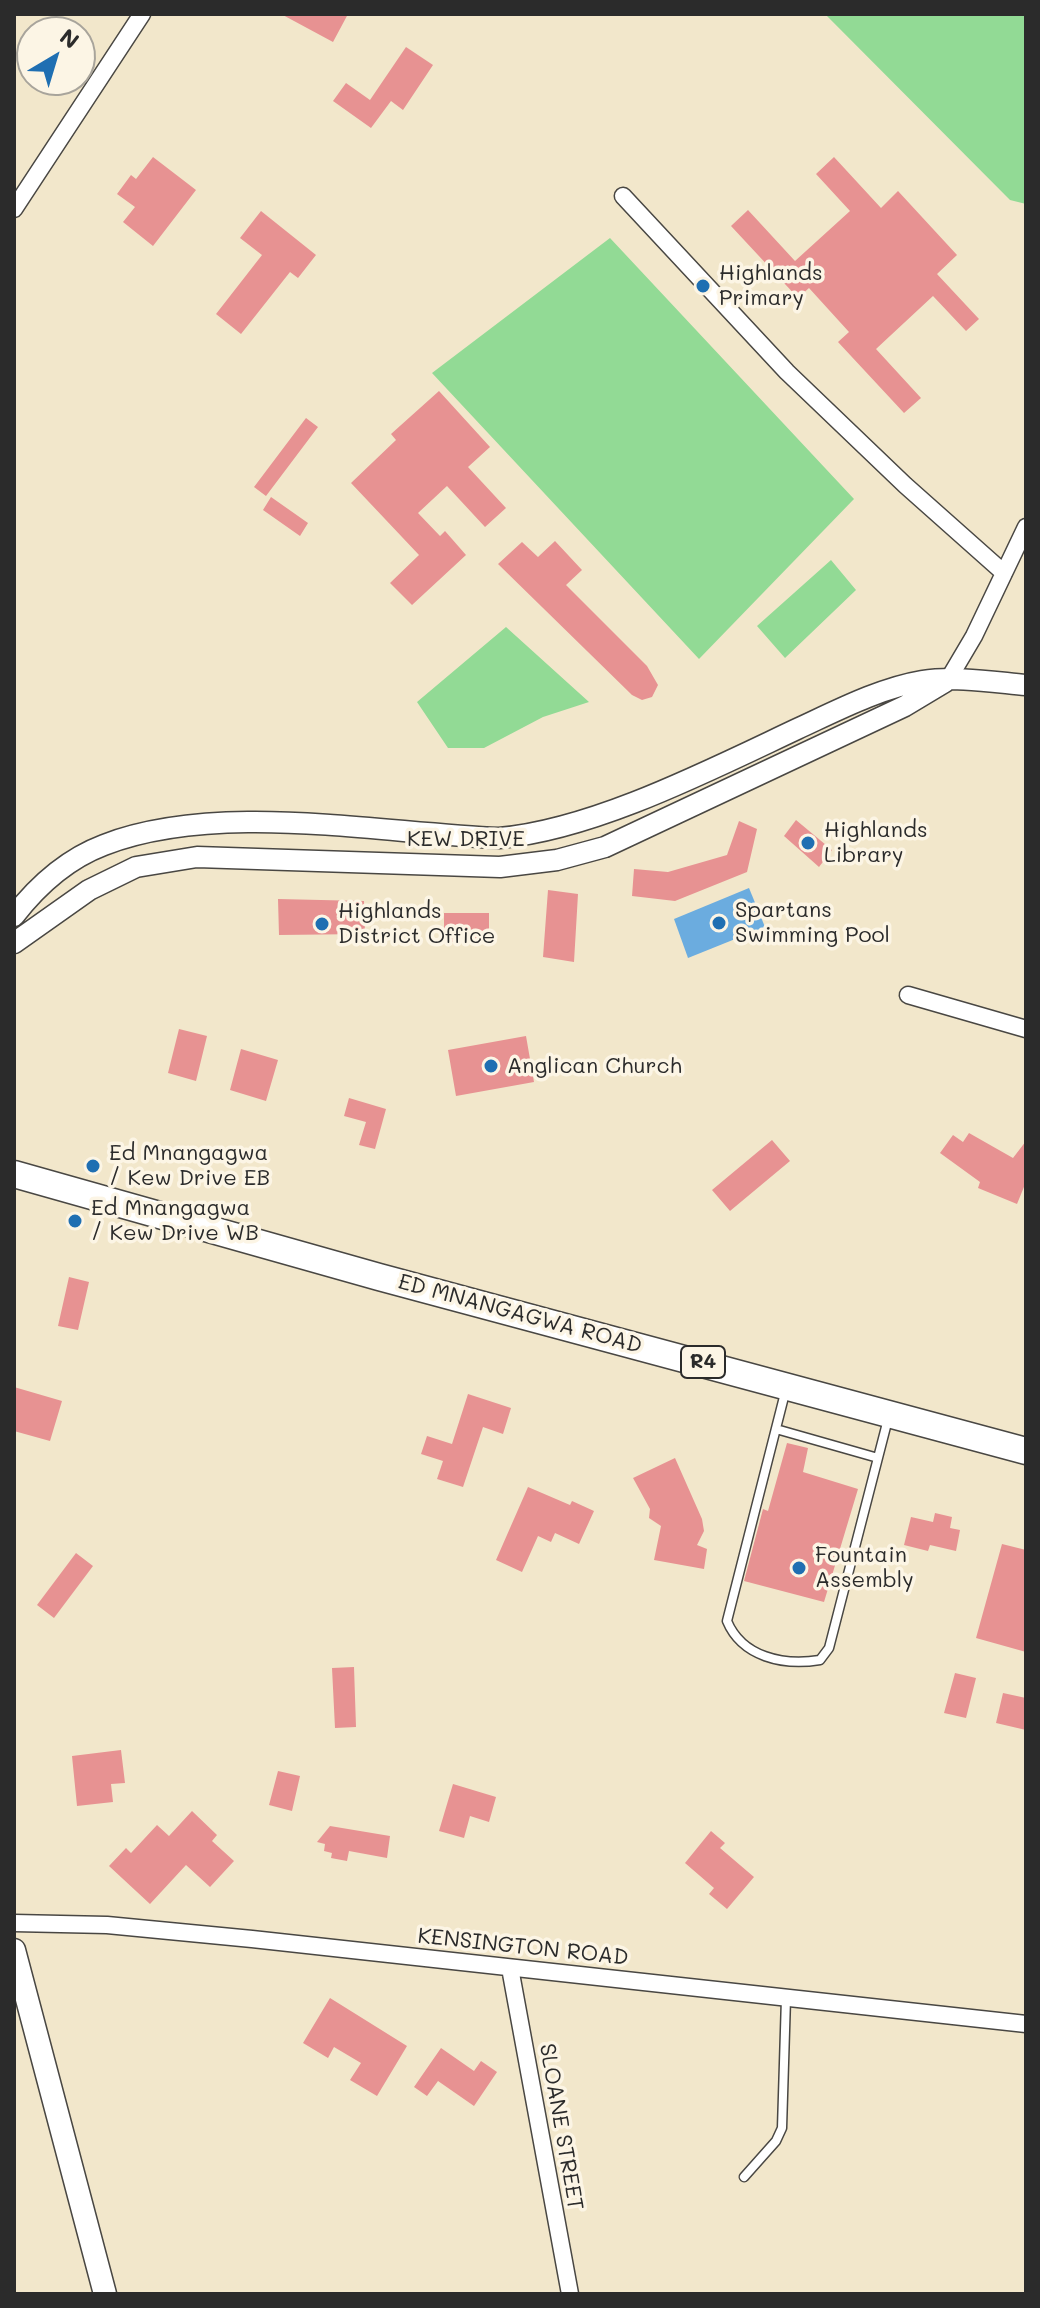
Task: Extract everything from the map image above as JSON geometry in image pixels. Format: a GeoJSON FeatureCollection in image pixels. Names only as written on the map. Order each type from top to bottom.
{"type":"FeatureCollection","features":[{"type":"Feature","properties":{"kind":"highway","name":"ED MNANGAGWA ROAD"},"geometry":{"type":"LineString","coordinates":[[16,1176],[1026,1451]]}},
{"type":"Feature","properties":{"kind":"main road"},"geometry":{"type":"LineString","coordinates":[[14,1950],[105,2294]]}},
{"type":"Feature","properties":{"kind":"street"},"geometry":{"type":"LineString","coordinates":[[14,209],[142,14]]}},
{"type":"Feature","properties":{"kind":"street"},"geometry":{"type":"LineString","coordinates":[[623,196],[787,372],[905,485],[1004,573]]}},
{"type":"Feature","properties":{"kind":"street"},"geometry":{"type":"LineString","coordinates":[[948,680],[1026,527]]}},
{"type":"Feature","properties":{"kind":"street","name":"KEW DRIVE"},"geometry":{"type":"LineString","coordinates":[[14,916],[38,887],[65,866],[102,845],[152,830],[239,823],[499,838],[538,835],[582,821],[728,761],[843,708],[908,684],[948,680],[1026,685]]}},
{"type":"Feature","properties":{"kind":"street","name":"KEW DRIVE"},"geometry":{"type":"LineString","coordinates":[[14,943],[89,890],[136,867],[197,857],[500,867],[557,860],[593,850],[905,706],[948,680]]}},
{"type":"Feature","properties":{"kind":"street"},"geometry":{"type":"LineString","coordinates":[[908,995],[1026,1029]]}},
{"type":"Feature","properties":{"kind":"street","name":"KENSINGTON ROAD"},"geometry":{"type":"LineString","coordinates":[[14,1923],[107,1925],[1026,2024]]}},
{"type":"Feature","properties":{"kind":"street","name":"SLOANE STREET"},"geometry":{"type":"LineString","coordinates":[[510,1968],[570,2294]]}},
{"type":"Feature","properties":{"kind":"lane"},"geometry":{"type":"LineString","coordinates":[[787,1385],[727,1621],[734,1638],[747,1651],[803,1663],[820,1660],[829,1648],[890,1415]]}},
{"type":"Feature","properties":{"kind":"lane"},"geometry":{"type":"LineString","coordinates":[[776,1429],[878,1458]]}},
{"type":"Feature","properties":{"kind":"lane"},"geometry":{"type":"LineString","coordinates":[[744,2177],[776,2141],[782,2128],[786,1997]]}},
{"type":"Feature","properties":{"kind":"green space"},"geometry":{"type":"Polygon","coordinates":[[[825,14],[1026,14],[1026,204],[1010,200],[825,14]]]}},
{"type":"Feature","properties":{"kind":"green space"},"geometry":{"type":"Polygon","coordinates":[[[610,238],[854,499],[699,659],[432,373],[610,238]]]}},
{"type":"Feature","properties":{"kind":"green space"},"geometry":{"type":"Polygon","coordinates":[[[831,560],[856,590],[785,658],[757,626],[831,560]]]}},
{"type":"Feature","properties":{"kind":"green space"},"geometry":{"type":"Polygon","coordinates":[[[506,627],[589,702],[543,717],[484,748],[448,748],[417,702],[506,627]]]}},
{"type":"Feature","properties":{"kind":"water","name":"Spartans Swimming Pool"},"geometry":{"type":"Polygon","coordinates":[[[749,888],[765,927],[688,958],[674,919],[749,888]]]}},
{"type":"Feature","properties":{"kind":"building"},"geometry":{"type":"Polygon","coordinates":[[[281,14],[348,14],[333,42],[281,14]]]}},
{"type":"Feature","properties":{"kind":"building"},"geometry":{"type":"Polygon","coordinates":[[[406,47],[433,65],[403,110],[391,101],[371,128],[333,101],[346,83],[370,100],[406,47]]]}},
{"type":"Feature","properties":{"kind":"building"},"geometry":{"type":"Polygon","coordinates":[[[153,157],[196,190],[153,246],[123,222],[135,207],[117,194],[131,175],[136,179],[153,157]]]}},
{"type":"Feature","properties":{"kind":"building"},"geometry":{"type":"Polygon","coordinates":[[[834,157],[881,208],[898,191],[957,255],[937,274],[979,319],[966,331],[933,296],[876,349],[921,398],[904,413],[838,342],[849,332],[809,288],[798,298],[731,226],[748,210],[795,261],[850,211],[816,174],[834,157]]]}},
{"type":"Feature","properties":{"kind":"building"},"geometry":{"type":"Polygon","coordinates":[[[261,211],[316,255],[298,278],[290,272],[241,334],[216,314],[262,255],[240,238],[261,211]]]}},
{"type":"Feature","properties":{"kind":"building"},"geometry":{"type":"Polygon","coordinates":[[[439,391],[490,447],[468,467],[506,508],[485,527],[447,486],[418,513],[440,536],[445,531],[466,555],[412,605],[390,583],[419,555],[351,483],[396,440],[391,434],[439,391]]]}},
{"type":"Feature","properties":{"kind":"building"},"geometry":{"type":"Polygon","coordinates":[[[306,418],[318,427],[266,496],[254,487],[306,418]]]}},
{"type":"Feature","properties":{"kind":"building"},"geometry":{"type":"Polygon","coordinates":[[[271,497],[308,523],[300,536],[263,510],[271,497]]]}},
{"type":"Feature","properties":{"kind":"building"},"geometry":{"type":"Polygon","coordinates":[[[555,541],[582,570],[566,585],[647,666],[658,685],[652,697],[642,700],[632,695],[498,564],[522,542],[538,557],[555,541]]]}},
{"type":"Feature","properties":{"kind":"building","name":"Highlands Library"},"geometry":{"type":"Polygon","coordinates":[[[796,820],[832,850],[819,867],[784,836],[796,820]]]}},
{"type":"Feature","properties":{"kind":"building"},"geometry":{"type":"Polygon","coordinates":[[[739,821],[757,829],[747,872],[675,901],[632,896],[634,869],[668,872],[727,855],[739,821]]]}},
{"type":"Feature","properties":{"kind":"building"},"geometry":{"type":"Polygon","coordinates":[[[548,890],[578,894],[574,962],[543,957],[548,890]]]}},
{"type":"Feature","properties":{"kind":"building","name":"Highlands District Office"},"geometry":{"type":"Polygon","coordinates":[[[278,899],[364,901],[365,934],[279,935],[278,899]]]}},
{"type":"Feature","properties":{"kind":"building"},"geometry":{"type":"Polygon","coordinates":[[[444,913],[489,913],[489,942],[444,942],[444,913]]]}},
{"type":"Feature","properties":{"kind":"building"},"geometry":{"type":"Polygon","coordinates":[[[179,1029],[207,1036],[196,1081],[168,1073],[179,1029]]]}},
{"type":"Feature","properties":{"kind":"building","name":"Anglican Church"},"geometry":{"type":"Polygon","coordinates":[[[526,1036],[534,1082],[456,1096],[448,1050],[526,1036]]]}},
{"type":"Feature","properties":{"kind":"building"},"geometry":{"type":"Polygon","coordinates":[[[241,1049],[278,1060],[266,1101],[230,1090],[241,1049]]]}},
{"type":"Feature","properties":{"kind":"building"},"geometry":{"type":"Polygon","coordinates":[[[349,1098],[386,1109],[375,1149],[359,1145],[366,1122],[344,1116],[349,1098]]]}},
{"type":"Feature","properties":{"kind":"building"},"geometry":{"type":"Polygon","coordinates":[[[969,1133],[1013,1158],[1026,1141],[1026,1182],[1017,1204],[978,1188],[980,1182],[940,1153],[953,1135],[963,1142],[969,1133]]]}},
{"type":"Feature","properties":{"kind":"building"},"geometry":{"type":"Polygon","coordinates":[[[772,1140],[790,1161],[730,1211],[712,1190],[772,1140]]]}},
{"type":"Feature","properties":{"kind":"building"},"geometry":{"type":"Polygon","coordinates":[[[69,1277],[89,1282],[78,1330],[58,1326],[69,1277]]]}},
{"type":"Feature","properties":{"kind":"building"},"geometry":{"type":"Polygon","coordinates":[[[14,1387],[62,1401],[50,1441],[14,1431],[14,1387]]]}},
{"type":"Feature","properties":{"kind":"building"},"geometry":{"type":"Polygon","coordinates":[[[468,1394],[511,1408],[503,1434],[483,1427],[463,1487],[437,1479],[443,1461],[421,1454],[427,1436],[452,1444],[468,1394]]]}},
{"type":"Feature","properties":{"kind":"building"},"geometry":{"type":"Polygon","coordinates":[[[787,1443],[808,1448],[803,1472],[858,1489],[824,1602],[744,1581],[763,1509],[768,1511],[787,1443]]]}},
{"type":"Feature","properties":{"kind":"building"},"geometry":{"type":"Polygon","coordinates":[[[675,1458],[702,1519],[704,1531],[697,1545],[707,1549],[704,1569],[654,1560],[661,1526],[649,1518],[650,1509],[633,1478],[675,1458]]]}},
{"type":"Feature","properties":{"kind":"building"},"geometry":{"type":"Polygon","coordinates":[[[528,1487],[570,1505],[572,1501],[594,1511],[579,1544],[555,1533],[551,1542],[538,1536],[522,1572],[496,1560],[528,1487]]]}},
{"type":"Feature","properties":{"kind":"building"},"geometry":{"type":"Polygon","coordinates":[[[935,1513],[952,1517],[950,1528],[960,1530],[956,1551],[930,1545],[928,1551],[904,1545],[911,1517],[933,1522],[935,1513]]]}},
{"type":"Feature","properties":{"kind":"building"},"geometry":{"type":"Polygon","coordinates":[[[1002,1544],[1026,1550],[1026,1652],[976,1638],[1002,1544]]]}},
{"type":"Feature","properties":{"kind":"building"},"geometry":{"type":"Polygon","coordinates":[[[76,1553],[93,1566],[54,1618],[37,1605],[76,1553]]]}},
{"type":"Feature","properties":{"kind":"building"},"geometry":{"type":"Polygon","coordinates":[[[354,1667],[356,1727],[335,1728],[332,1668],[354,1667]]]}},
{"type":"Feature","properties":{"kind":"building"},"geometry":{"type":"Polygon","coordinates":[[[955,1673],[976,1678],[966,1718],[944,1713],[955,1673]]]}},
{"type":"Feature","properties":{"kind":"building"},"geometry":{"type":"Polygon","coordinates":[[[1003,1693],[1026,1698],[1026,1730],[996,1723],[1003,1693]]]}},
{"type":"Feature","properties":{"kind":"building"},"geometry":{"type":"Polygon","coordinates":[[[121,1750],[125,1783],[111,1784],[113,1802],[77,1806],[72,1756],[121,1750]]]}},
{"type":"Feature","properties":{"kind":"building"},"geometry":{"type":"Polygon","coordinates":[[[278,1771],[300,1776],[292,1811],[269,1805],[278,1771]]]}},
{"type":"Feature","properties":{"kind":"building"},"geometry":{"type":"Polygon","coordinates":[[[453,1784],[496,1797],[489,1822],[470,1816],[464,1838],[439,1831],[453,1784]]]}},
{"type":"Feature","properties":{"kind":"building"},"geometry":{"type":"Polygon","coordinates":[[[192,1811],[217,1835],[212,1841],[234,1861],[210,1887],[186,1865],[150,1904],[109,1866],[126,1848],[131,1853],[157,1825],[169,1836],[192,1811]]]}},
{"type":"Feature","properties":{"kind":"building"},"geometry":{"type":"Polygon","coordinates":[[[330,1826],[390,1836],[387,1858],[349,1851],[347,1861],[331,1858],[332,1853],[324,1851],[325,1844],[317,1842],[330,1826]]]}},
{"type":"Feature","properties":{"kind":"building"},"geometry":{"type":"Polygon","coordinates":[[[711,1831],[725,1843],[720,1848],[754,1877],[727,1909],[709,1894],[714,1888],[685,1863],[711,1831]]]}},
{"type":"Feature","properties":{"kind":"building"},"geometry":{"type":"Polygon","coordinates":[[[330,1998],[407,2046],[377,2096],[350,2080],[361,2063],[334,2047],[328,2058],[303,2043],[330,1998]]]}},
{"type":"Feature","properties":{"kind":"building"},"geometry":{"type":"Polygon","coordinates":[[[441,2048],[474,2071],[481,2061],[497,2072],[474,2106],[438,2081],[427,2096],[414,2087],[441,2048]]]}},
{"type":"Feature","properties":{"kind":"place","name":"Highlands Primary"},"geometry":{"type":"Point","coordinates":[703,286]}},
{"type":"Feature","properties":{"kind":"place","name":"Highlands Library"},"geometry":{"type":"Point","coordinates":[808,843]}},
{"type":"Feature","properties":{"kind":"place","name":"Spartans Swimming Pool"},"geometry":{"type":"Point","coordinates":[719,923]}},
{"type":"Feature","properties":{"kind":"place","name":"Highlands District Office"},"geometry":{"type":"Point","coordinates":[322,924]}},
{"type":"Feature","properties":{"kind":"place","name":"Anglican Church"},"geometry":{"type":"Point","coordinates":[491,1066]}},
{"type":"Feature","properties":{"kind":"place","name":"Ed Mnangagwa / Kew Drive EB"},"geometry":{"type":"Point","coordinates":[93,1166]}},
{"type":"Feature","properties":{"kind":"place","name":"Ed Mnangagwa / Kew Drive WB"},"geometry":{"type":"Point","coordinates":[75,1221]}},
{"type":"Feature","properties":{"kind":"place","name":"Fountain Assembly"},"geometry":{"type":"Point","coordinates":[799,1568]}}]}
